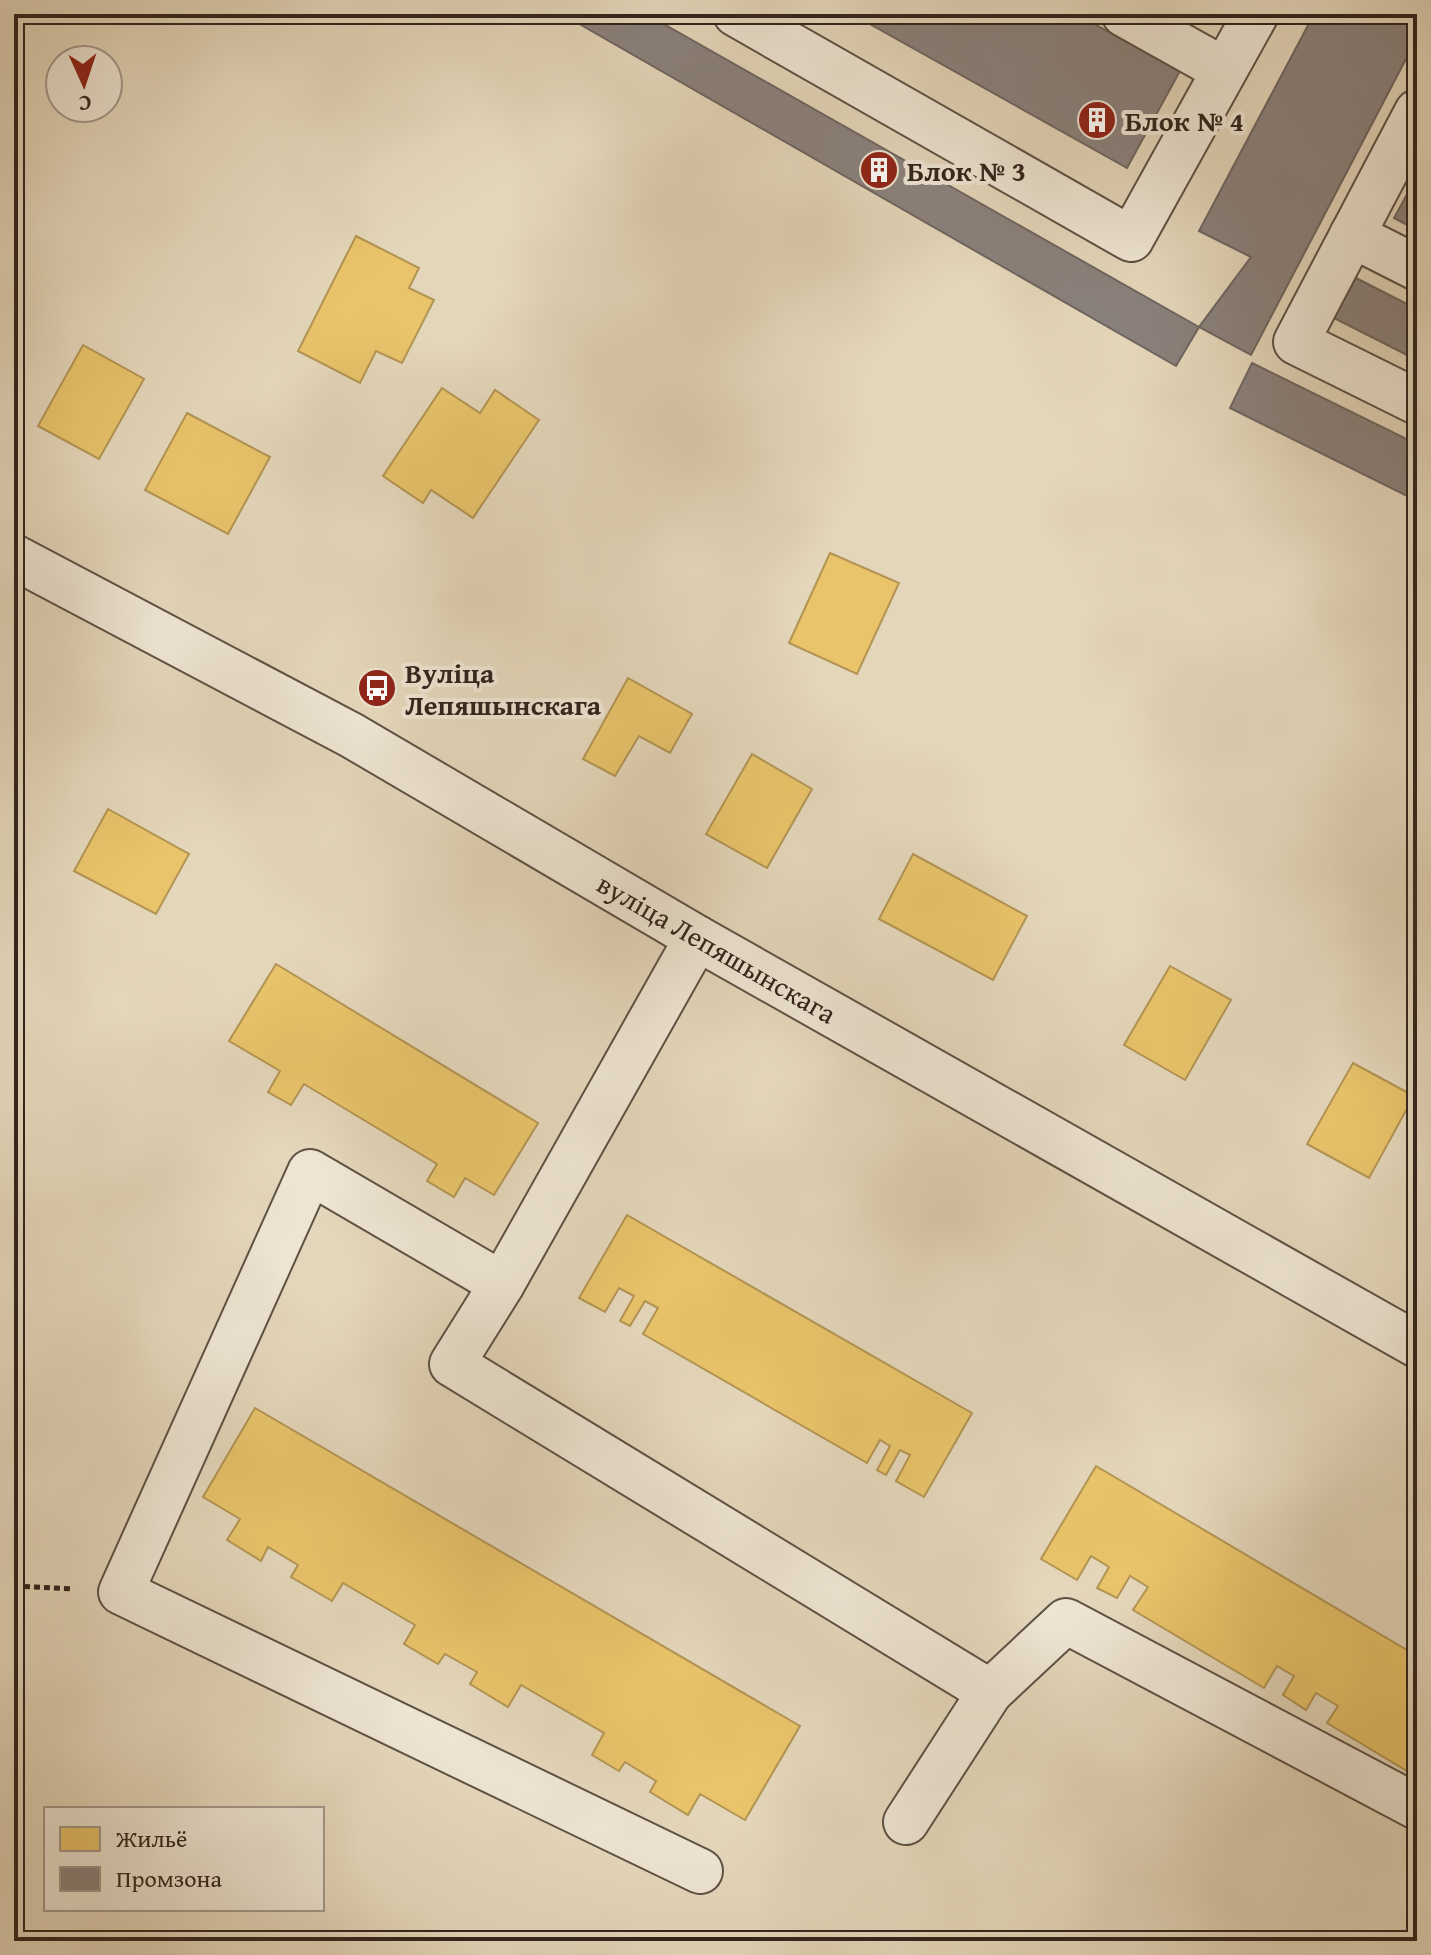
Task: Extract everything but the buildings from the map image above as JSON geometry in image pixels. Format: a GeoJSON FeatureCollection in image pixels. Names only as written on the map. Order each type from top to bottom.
{"type":"FeatureCollection","features":[{"type":"Feature","properties":{"kind":"street"},"geometry":{"type":"LineString","coordinates":[[736,14],[1131,239],[1256,14]]}},
{"type":"Feature","properties":{"kind":"street"},"geometry":{"type":"LineString","coordinates":[[1124,14],[1224,70]]}},
{"type":"Feature","properties":{"kind":"street"},"geometry":{"type":"LineString","coordinates":[[1417,112],[1296,342],[1417,402]]}},
{"type":"Feature","properties":{"kind":"street"},"geometry":{"type":"LineString","coordinates":[[1352,235],[1417,268]]}},
{"type":"Feature","properties":{"kind":"street","name":"вуліца Лепяшынскага"},"geometry":{"type":"LineString","coordinates":[[14,557],[351,735],[697,938],[1417,1345]]}},
{"type":"Feature","properties":{"kind":"street"},"geometry":{"type":"LineString","coordinates":[[697,938],[502,1284],[452,1364],[990,1692]]}},
{"type":"Feature","properties":{"kind":"street"},"geometry":{"type":"LineString","coordinates":[[502,1284],[310,1172],[121,1592],[700,1871]]}},
{"type":"Feature","properties":{"kind":"street"},"geometry":{"type":"LineString","coordinates":[[906,1822],[990,1692],[1066,1621],[1417,1807]]}},
{"type":"Feature","properties":{"kind":"place","name":"Блок № 4"},"geometry":{"type":"Point","coordinates":[1097,120]}},
{"type":"Feature","properties":{"kind":"place","name":"Блок № 3"},"geometry":{"type":"Point","coordinates":[879,170]}},
{"type":"Feature","properties":{"kind":"place","name":"Вуліца Лепяшынскага"},"geometry":{"type":"Point","coordinates":[377,688]}}]}
